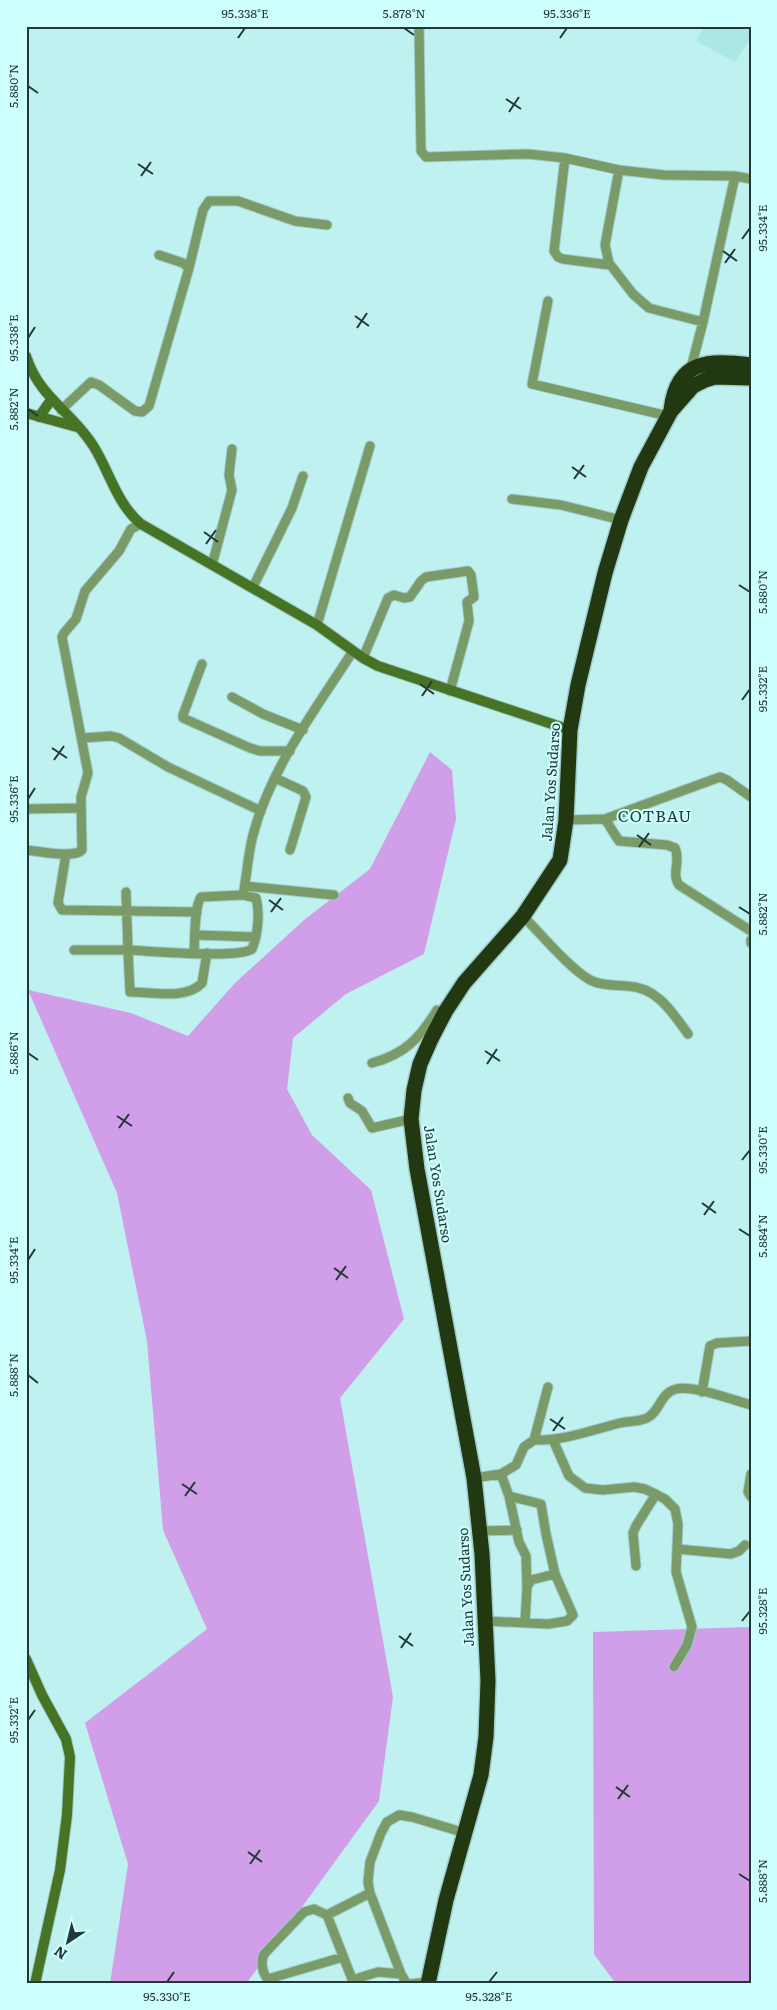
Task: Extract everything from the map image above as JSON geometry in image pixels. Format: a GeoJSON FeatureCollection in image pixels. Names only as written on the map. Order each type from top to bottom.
{"type":"FeatureCollection","features":[{"type":"Feature","properties":{"kind":"highway"},"geometry":{"type":"LineString","coordinates":[[690,368],[707,364],[751,365]]}},
{"type":"Feature","properties":{"kind":"highway","name":"Jalan Yos Sudarso"},"geometry":{"type":"LineString","coordinates":[[669,414],[672,397],[679,382],[690,368]]}},
{"type":"Feature","properties":{"kind":"highway","name":"Jalan Yos Sudarso"},"geometry":{"type":"LineString","coordinates":[[428,1983],[446,1900],[478,1786],[485,1744],[488,1681],[480,1531],[474,1478],[417,1169],[411,1119],[414,1090],[420,1064],[445,1012],[464,983],[523,916],[560,860],[566,820],[570,730],[602,583],[620,520],[641,467],[669,414],[693,386],[715,377],[751,378]]}},
{"type":"Feature","properties":{"kind":"street"},"geometry":{"type":"LineString","coordinates":[[419,26],[421,151],[430,158],[528,154],[565,158],[619,170],[664,175],[735,176],[751,179]]}},
{"type":"Feature","properties":{"kind":"street"},"geometry":{"type":"LineString","coordinates":[[565,158],[554,251],[558,257],[563,259],[610,265]]}},
{"type":"Feature","properties":{"kind":"street"},"geometry":{"type":"LineString","coordinates":[[619,170],[605,245],[610,265],[633,294],[649,308],[703,322]]}},
{"type":"Feature","properties":{"kind":"street"},"geometry":{"type":"LineString","coordinates":[[690,368],[703,322],[735,176]]}},
{"type":"Feature","properties":{"kind":"street"},"geometry":{"type":"LineString","coordinates":[[61,410],[91,382],[99,385],[135,411],[146,410],[152,397],[189,268],[203,210],[209,201],[238,201],[295,221],[327,225]]}},
{"type":"Feature","properties":{"kind":"street"},"geometry":{"type":"LineString","coordinates":[[159,255],[183,263],[189,268]]}},
{"type":"Feature","properties":{"kind":"street"},"geometry":{"type":"LineString","coordinates":[[548,301],[532,384],[669,414]]}},
{"type":"Feature","properties":{"kind":"street"},"geometry":{"type":"LineString","coordinates":[[26,356],[36,380],[51,400],[94,446],[125,509],[141,524],[317,625],[353,652],[378,666],[570,730]]}},
{"type":"Feature","properties":{"kind":"street"},"geometry":{"type":"LineString","coordinates":[[39,417],[51,400]]}},
{"type":"Feature","properties":{"kind":"street"},"geometry":{"type":"LineString","coordinates":[[26,413],[78,427]]}},
{"type":"Feature","properties":{"kind":"street"},"geometry":{"type":"LineString","coordinates":[[317,625],[370,446]]}},
{"type":"Feature","properties":{"kind":"street"},"geometry":{"type":"LineString","coordinates":[[212,565],[232,490],[229,475],[232,449]]}},
{"type":"Feature","properties":{"kind":"street"},"geometry":{"type":"LineString","coordinates":[[253,588],[292,508],[302,476]]}},
{"type":"Feature","properties":{"kind":"street"},"geometry":{"type":"LineString","coordinates":[[512,499],[562,505],[620,520]]}},
{"type":"Feature","properties":{"kind":"street"},"geometry":{"type":"LineString","coordinates":[[26,850],[66,854],[78,853],[82,850],[81,797],[88,773],[62,637],[76,619],[85,591],[119,552],[131,529],[141,524]]}},
{"type":"Feature","properties":{"kind":"street"},"geometry":{"type":"LineString","coordinates":[[363,658],[388,598],[394,595],[410,598],[421,580],[426,577],[468,571],[471,575],[474,597],[467,602],[470,621],[450,691]]}},
{"type":"Feature","properties":{"kind":"street"},"geometry":{"type":"LineString","coordinates":[[244,891],[253,836],[275,778],[353,652]]}},
{"type":"Feature","properties":{"kind":"street"},"geometry":{"type":"LineString","coordinates":[[202,664],[182,715],[183,718],[250,748],[260,751],[290,751]]}},
{"type":"Feature","properties":{"kind":"street"},"geometry":{"type":"LineString","coordinates":[[232,697],[263,714],[303,730]]}},
{"type":"Feature","properties":{"kind":"street"},"geometry":{"type":"LineString","coordinates":[[82,738],[111,736],[120,738],[168,767],[261,811]]}},
{"type":"Feature","properties":{"kind":"street"},"geometry":{"type":"LineString","coordinates":[[566,820],[605,819],[720,777],[751,797]]}},
{"type":"Feature","properties":{"kind":"street"},"geometry":{"type":"LineString","coordinates":[[275,778],[303,791],[306,797],[290,850]]}},
{"type":"Feature","properties":{"kind":"street"},"geometry":{"type":"LineString","coordinates":[[26,809],[81,808]]}},
{"type":"Feature","properties":{"kind":"street"},"geometry":{"type":"LineString","coordinates":[[605,819],[619,841],[675,848],[678,856],[675,876],[680,885],[751,931]]}},
{"type":"Feature","properties":{"kind":"street"},"geometry":{"type":"LineString","coordinates":[[66,854],[58,903],[60,908],[67,910],[127,912],[197,912]]}},
{"type":"Feature","properties":{"kind":"street"},"geometry":{"type":"LineString","coordinates":[[74,950],[194,953],[250,951],[254,946],[256,937],[257,900],[254,896],[244,891]]}},
{"type":"Feature","properties":{"kind":"street"},"geometry":{"type":"LineString","coordinates":[[194,953],[197,912],[201,897],[244,891],[334,895]]}},
{"type":"Feature","properties":{"kind":"street"},"geometry":{"type":"LineString","coordinates":[[126,892],[130,992],[190,992],[202,983],[207,953]]}},
{"type":"Feature","properties":{"kind":"street"},"geometry":{"type":"LineString","coordinates":[[523,916],[588,979],[602,984],[634,986],[659,997],[688,1034]]}},
{"type":"Feature","properties":{"kind":"street"},"geometry":{"type":"LineString","coordinates":[[195,935],[256,937]]}},
{"type":"Feature","properties":{"kind":"street"},"geometry":{"type":"LineString","coordinates":[[372,1064],[391,1058],[404,1050],[425,1029],[436,1010],[445,1012]]}},
{"type":"Feature","properties":{"kind":"street"},"geometry":{"type":"LineString","coordinates":[[348,1098],[350,1103],[362,1111],[372,1128],[411,1119]]}},
{"type":"Feature","properties":{"kind":"street"},"geometry":{"type":"LineString","coordinates":[[702,1392],[710,1346],[717,1343],[751,1341]]}},
{"type":"Feature","properties":{"kind":"street"},"geometry":{"type":"LineString","coordinates":[[534,1440],[548,1387]]}},
{"type":"Feature","properties":{"kind":"street"},"geometry":{"type":"LineString","coordinates":[[474,1478],[501,1474],[516,1465],[524,1447],[534,1440],[552,1440],[623,1422],[645,1419],[652,1414],[664,1396],[674,1390],[702,1392],[751,1405]]}},
{"type":"Feature","properties":{"kind":"street"},"geometry":{"type":"LineString","coordinates":[[552,1440],[569,1476],[585,1488],[603,1490],[634,1487],[645,1488],[666,1499],[675,1509],[678,1524],[675,1558],[677,1578],[692,1627],[687,1645],[674,1667]]}},
{"type":"Feature","properties":{"kind":"street"},"geometry":{"type":"LineString","coordinates":[[501,1474],[509,1496],[519,1542],[526,1556],[527,1587],[524,1622]]}},
{"type":"Feature","properties":{"kind":"street"},"geometry":{"type":"LineString","coordinates":[[751,1474],[748,1492],[751,1497]]}},
{"type":"Feature","properties":{"kind":"street"},"geometry":{"type":"LineString","coordinates":[[636,1566],[633,1533],[656,1494]]}},
{"type":"Feature","properties":{"kind":"street"},"geometry":{"type":"LineString","coordinates":[[485,1621],[548,1624],[568,1621],[572,1618],[572,1612],[555,1574],[541,1504],[509,1496]]}},
{"type":"Feature","properties":{"kind":"street"},"geometry":{"type":"LineString","coordinates":[[480,1531],[517,1530]]}},
{"type":"Feature","properties":{"kind":"street"},"geometry":{"type":"LineString","coordinates":[[677,1549],[731,1554],[739,1551],[746,1544]]}},
{"type":"Feature","properties":{"kind":"street"},"geometry":{"type":"LineString","coordinates":[[527,1587],[531,1580],[555,1574]]}},
{"type":"Feature","properties":{"kind":"street"},"geometry":{"type":"LineString","coordinates":[[26,1659],[42,1695],[66,1739],[70,1752],[67,1816],[60,1870],[35,1984]]}},
{"type":"Feature","properties":{"kind":"street"},"geometry":{"type":"LineString","coordinates":[[428,1983],[408,1984],[401,1974],[370,1893],[368,1882],[370,1862],[387,1822],[399,1815],[406,1815],[465,1833]]}},
{"type":"Feature","properties":{"kind":"street"},"geometry":{"type":"LineString","coordinates":[[327,1915],[370,1893]]}},
{"type":"Feature","properties":{"kind":"street"},"geometry":{"type":"LineString","coordinates":[[343,1957],[272,1979],[265,1976],[263,1956],[304,1912],[314,1909],[327,1915],[353,1982],[378,1972],[401,1974]]}},
{"type":"Feature","properties":{"kind":"shaded area"},"geometry":{"type":"Polygon","coordinates":[[[705,26],[751,26],[751,38],[735,62],[696,41],[705,26]]]}},
{"type":"Feature","properties":{"kind":"shaded area"},"geometry":{"type":"Polygon","coordinates":[[[430,752],[452,770],[456,819],[424,954],[346,994],[293,1038],[287,1089],[312,1135],[371,1190],[404,1319],[340,1398],[393,1697],[379,1801],[246,1984],[110,1984],[128,1864],[85,1723],[207,1629],[163,1530],[147,1341],[117,1193],[28,990],[131,1013],[188,1036],[235,983],[304,920],[370,869],[430,752]]]}},
{"type":"Feature","properties":{"kind":"shaded area"},"geometry":{"type":"Polygon","coordinates":[[[751,1627],[751,1984],[616,1984],[594,1954],[593,1632],[751,1627]]]}},
{"type":"Feature","properties":{"kind":"district","name":"COTBAU"},"geometry":{"type":"Point","coordinates":[655,816]}}]}
